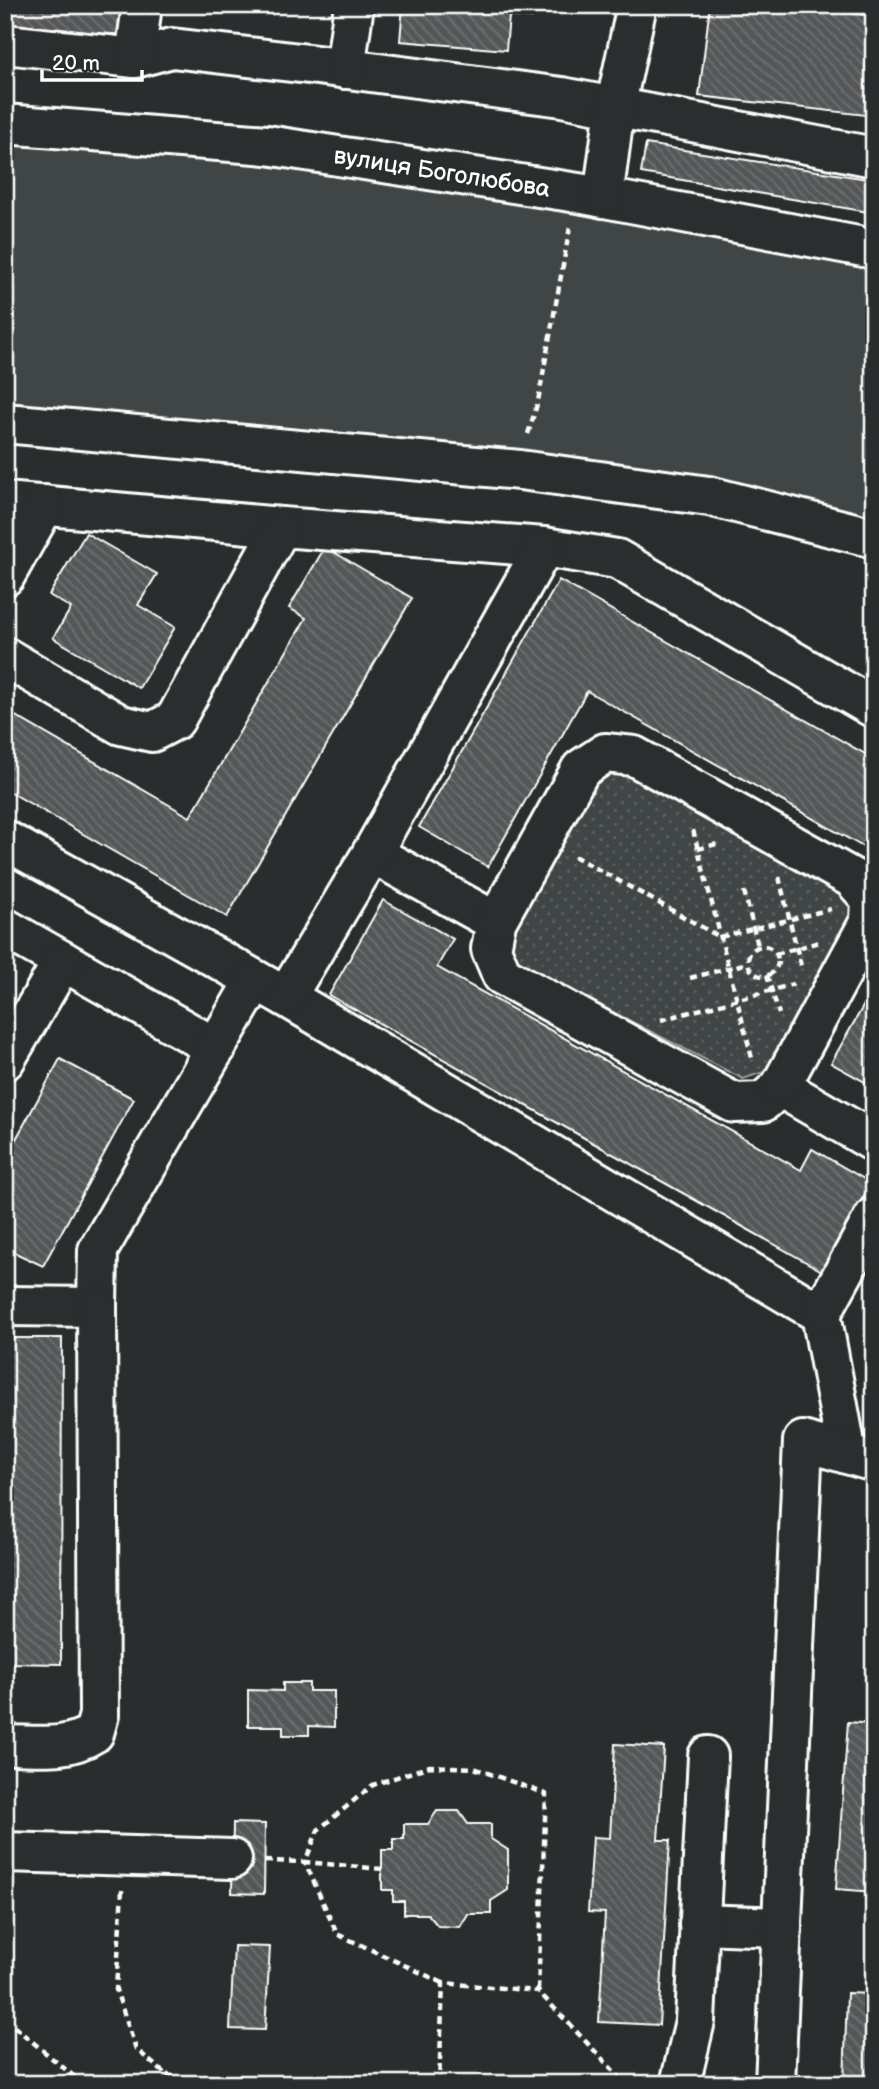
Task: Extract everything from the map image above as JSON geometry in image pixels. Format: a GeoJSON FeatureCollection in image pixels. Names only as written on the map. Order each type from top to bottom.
{"type":"FeatureCollection","features":[{"type":"Feature","properties":{"kind":"street"},"geometry":{"type":"LineString","coordinates":[[135,58],[142,5]]}},
{"type":"Feature","properties":{"kind":"street"},"geometry":{"type":"LineString","coordinates":[[345,69],[354,5]]}},
{"type":"Feature","properties":{"kind":"street"},"geometry":{"type":"LineString","coordinates":[[591,195],[615,108],[638,5]]}},
{"type":"Feature","properties":{"kind":"street"},"geometry":{"type":"LineString","coordinates":[[5,44],[135,58],[172,48],[562,97],[874,157]]}},
{"type":"Feature","properties":{"kind":"street","name":"вулиця Боголюбова"},"geometry":{"type":"LineString","coordinates":[[5,124],[267,145],[591,195],[874,249]]}},
{"type":"Feature","properties":{"kind":"street"},"geometry":{"type":"LineString","coordinates":[[5,423],[520,470],[709,496],[874,538]]}},
{"type":"Feature","properties":{"kind":"street"},"geometry":{"type":"LineString","coordinates":[[5,502],[544,547],[617,559],[874,709]]}},
{"type":"Feature","properties":{"kind":"street"},"geometry":{"type":"LineString","coordinates":[[5,576],[46,505]]}},
{"type":"Feature","properties":{"kind":"street"},"geometry":{"type":"LineString","coordinates":[[5,657],[121,725],[152,732],[175,720],[282,527]]}},
{"type":"Feature","properties":{"kind":"street"},"geometry":{"type":"LineString","coordinates":[[5,1745],[57,1746],[77,1743],[94,1733],[99,1715],[99,1251],[216,1048],[270,989],[372,853],[544,547]]}},
{"type":"Feature","properties":{"kind":"street"},"geometry":{"type":"LineString","coordinates":[[772,1095],[870,921],[871,899],[852,878],[634,756],[605,753],[581,769],[496,922],[491,949],[502,975],[734,1103],[772,1095],[874,1142]]}},
{"type":"Feature","properties":{"kind":"street"},"geometry":{"type":"LineString","coordinates":[[5,840],[270,989],[821,1314]]}},
{"type":"Feature","properties":{"kind":"street"},"geometry":{"type":"LineString","coordinates":[[372,853],[496,922]]}},
{"type":"Feature","properties":{"kind":"street"},"geometry":{"type":"LineString","coordinates":[[5,928],[216,1048]]}},
{"type":"Feature","properties":{"kind":"street"},"geometry":{"type":"LineString","coordinates":[[5,1060],[63,961]]}},
{"type":"Feature","properties":{"kind":"street"},"geometry":{"type":"LineString","coordinates":[[860,1458],[821,1314],[874,1217]]}},
{"type":"Feature","properties":{"kind":"street"},"geometry":{"type":"LineString","coordinates":[[5,1306],[97,1307]]}},
{"type":"Feature","properties":{"kind":"street"},"geometry":{"type":"LineString","coordinates":[[775,2084],[803,1441],[860,1458]]}},
{"type":"Feature","properties":{"kind":"street"},"geometry":{"type":"LineString","coordinates":[[680,2084],[695,2021],[708,1756]]}},
{"type":"Feature","properties":{"kind":"street"},"geometry":{"type":"LineString","coordinates":[[5,1852],[248,1860]]}},
{"type":"Feature","properties":{"kind":"street"},"geometry":{"type":"LineString","coordinates":[[699,1924],[782,1927]]}},
{"type":"Feature","properties":{"kind":"path"},"geometry":{"type":"LineString","coordinates":[[520,470],[538,401],[572,213],[591,195]]}},
{"type":"Feature","properties":{"kind":"path"},"geometry":{"type":"LineString","coordinates":[[709,798],[693,829],[737,1000],[772,1095]]}},
{"type":"Feature","properties":{"kind":"path"},"geometry":{"type":"LineString","coordinates":[[660,1021],[805,981],[766,830],[698,849]]}},
{"type":"Feature","properties":{"kind":"path"},"geometry":{"type":"LineString","coordinates":[[542,838],[720,937],[871,899]]}},
{"type":"Feature","properties":{"kind":"path"},"geometry":{"type":"LineString","coordinates":[[744,891],[758,946]]}},
{"type":"Feature","properties":{"kind":"path"},"geometry":{"type":"LineString","coordinates":[[776,954],[830,939]]}},
{"type":"Feature","properties":{"kind":"path"},"geometry":{"type":"LineString","coordinates":[[758,946],[769,947],[776,954],[776,968],[767,975],[755,974],[748,962],[750,953],[758,946]]}},
{"type":"Feature","properties":{"kind":"path"},"geometry":{"type":"LineString","coordinates":[[690,978],[748,962]]}},
{"type":"Feature","properties":{"kind":"path"},"geometry":{"type":"LineString","coordinates":[[767,975],[779,1016]]}},
{"type":"Feature","properties":{"kind":"path"},"geometry":{"type":"LineString","coordinates":[[538,1991],[546,1794],[474,1768],[430,1766],[373,1785],[318,1830],[305,1862],[337,1934],[443,1983],[538,1991],[626,2084]]}},
{"type":"Feature","properties":{"kind":"path"},"geometry":{"type":"LineString","coordinates":[[124,1856],[116,1990],[136,2049],[163,2072],[184,2084]]}},
{"type":"Feature","properties":{"kind":"path"},"geometry":{"type":"LineString","coordinates":[[248,1860],[382,1869]]}},
{"type":"Feature","properties":{"kind":"path"},"geometry":{"type":"LineString","coordinates":[[439,2084],[443,1983]]}},
{"type":"Feature","properties":{"kind":"path"},"geometry":{"type":"LineString","coordinates":[[5,2019],[83,2084]]}},
{"type":"Feature","properties":{"kind":"path"},"geometry":{"type":"LineString","coordinates":[[163,2072],[171,2084]]}},
{"type":"Feature","properties":{"kind":"shaded area"},"geometry":{"type":"Polygon","coordinates":[[[5,143],[266,164],[662,227],[874,268],[874,518],[717,483],[5,408],[5,143]]]}},
{"type":"Feature","properties":{"kind":"shaded area"},"geometry":{"type":"Polygon","coordinates":[[[622,766],[849,895],[852,914],[767,1071],[743,1079],[512,960],[506,933],[597,771],[622,766]]]}},
{"type":"Feature","properties":{"kind":"building"},"geometry":{"type":"Polygon","coordinates":[[[5,5],[132,5],[130,35],[5,28],[5,5]]]}},
{"type":"Feature","properties":{"kind":"building"},"geometry":{"type":"Polygon","coordinates":[[[403,5],[533,5],[532,18],[509,16],[506,50],[400,41],[403,5]]]}},
{"type":"Feature","properties":{"kind":"building"},"geometry":{"type":"Polygon","coordinates":[[[710,5],[824,5],[824,10],[874,16],[874,116],[699,96],[710,5]]]}},
{"type":"Feature","properties":{"kind":"building"},"geometry":{"type":"Polygon","coordinates":[[[646,144],[874,180],[874,213],[641,173],[646,144]]]}},
{"type":"Feature","properties":{"kind":"building"},"geometry":{"type":"Polygon","coordinates":[[[86,533],[157,574],[138,605],[175,627],[139,688],[53,638],[71,608],[49,595],[86,533]]]}},
{"type":"Feature","properties":{"kind":"building"},"geometry":{"type":"Polygon","coordinates":[[[325,547],[412,598],[227,917],[5,789],[5,710],[190,817],[306,618],[289,608],[325,547]]]}},
{"type":"Feature","properties":{"kind":"building"},"geometry":{"type":"Polygon","coordinates":[[[559,580],[874,759],[874,853],[587,691],[488,867],[419,827],[559,580]]]}},
{"type":"Feature","properties":{"kind":"building"},"geometry":{"type":"Polygon","coordinates":[[[383,900],[453,939],[437,967],[801,1170],[812,1149],[871,1183],[822,1271],[329,995],[383,900]]]}},
{"type":"Feature","properties":{"kind":"building"},"geometry":{"type":"Polygon","coordinates":[[[874,987],[874,1087],[831,1063],[874,987]]]}},
{"type":"Feature","properties":{"kind":"building"},"geometry":{"type":"Polygon","coordinates":[[[60,1059],[134,1099],[43,1266],[5,1248],[5,1159],[60,1059]]]}},
{"type":"Feature","properties":{"kind":"building"},"geometry":{"type":"Polygon","coordinates":[[[5,1338],[62,1338],[61,1664],[5,1663],[5,1338]]]}},
{"type":"Feature","properties":{"kind":"building"},"geometry":{"type":"Polygon","coordinates":[[[283,1683],[309,1683],[309,1691],[334,1691],[334,1727],[309,1726],[309,1735],[283,1735],[283,1726],[248,1726],[248,1690],[283,1691],[283,1683]]]}},
{"type":"Feature","properties":{"kind":"building"},"geometry":{"type":"Polygon","coordinates":[[[848,1722],[874,1724],[874,1892],[836,1889],[848,1722]]]}},
{"type":"Feature","properties":{"kind":"building"},"geometry":{"type":"Polygon","coordinates":[[[615,1744],[664,1747],[658,1840],[670,1840],[659,2025],[599,2022],[605,1913],[588,1912],[593,1837],[610,1838],[615,1744]]]}},
{"type":"Feature","properties":{"kind":"building"},"geometry":{"type":"Polygon","coordinates":[[[437,1811],[459,1811],[468,1824],[491,1824],[491,1839],[508,1850],[508,1890],[491,1901],[491,1914],[468,1914],[460,1927],[438,1926],[428,1914],[404,1914],[404,1901],[393,1901],[393,1890],[382,1890],[382,1850],[393,1850],[393,1839],[404,1839],[404,1824],[428,1824],[437,1811]]]}},
{"type":"Feature","properties":{"kind":"building"},"geometry":{"type":"Polygon","coordinates":[[[233,1823],[265,1824],[264,1894],[232,1893],[233,1823]]]}},
{"type":"Feature","properties":{"kind":"building"},"geometry":{"type":"Polygon","coordinates":[[[234,1946],[270,1947],[265,2030],[230,2029],[234,1946]]]}},
{"type":"Feature","properties":{"kind":"building"},"geometry":{"type":"Polygon","coordinates":[[[847,1993],[874,1994],[874,2084],[844,2084],[847,1993]]]}}]}
